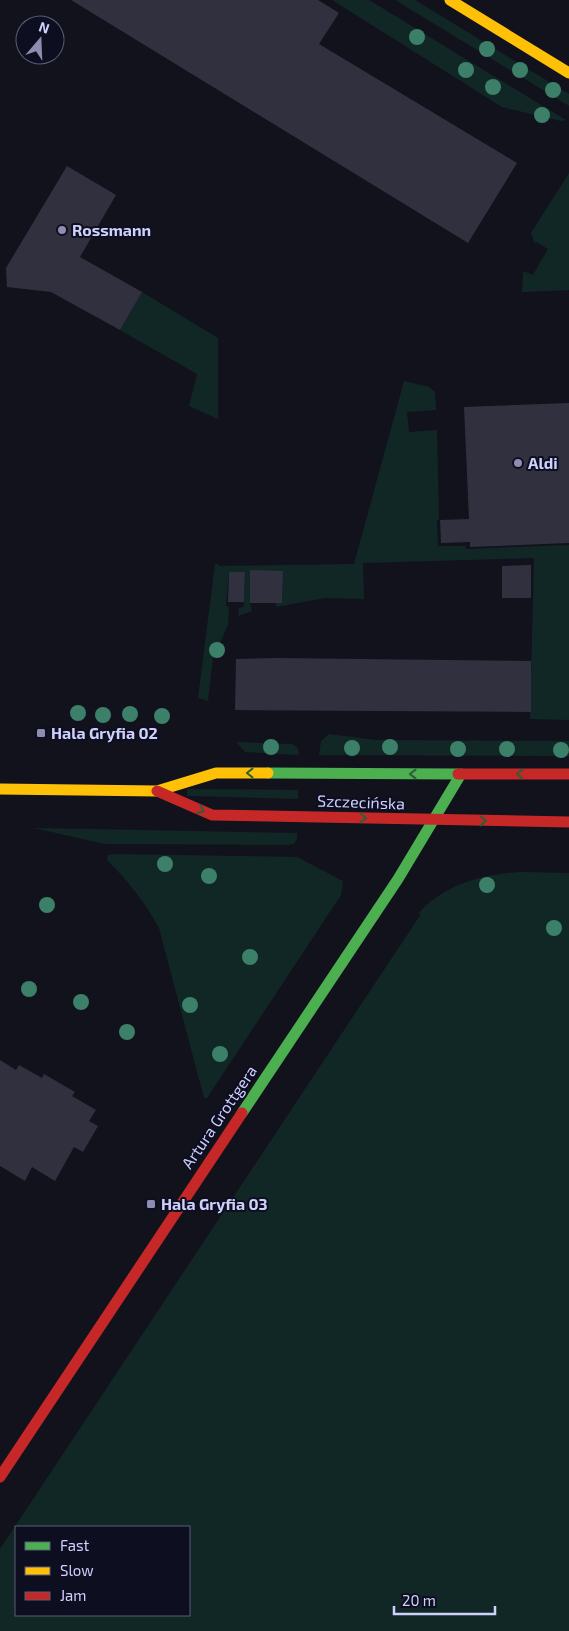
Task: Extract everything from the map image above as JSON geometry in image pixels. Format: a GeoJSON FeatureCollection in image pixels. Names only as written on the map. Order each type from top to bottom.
{"type":"FeatureCollection","features":[{"type":"Feature","properties":{"kind":"street"},"geometry":{"type":"LineString","coordinates":[[450,0],[569,73]]}},
{"type":"Feature","properties":{"kind":"street","name":"Szczecińska"},"geometry":{"type":"LineString","coordinates":[[0,790],[157,791],[216,773],[569,774]]}},
{"type":"Feature","properties":{"kind":"street","name":"Artura Grottgera"},"geometry":{"type":"LineString","coordinates":[[0,1477],[434,820],[461,774]]}},
{"type":"Feature","properties":{"kind":"street","name":"Szczecińska"},"geometry":{"type":"LineString","coordinates":[[157,791],[212,815],[569,822]]}},
{"type":"Feature","properties":{"kind":"green space"},"geometry":{"type":"Polygon","coordinates":[[[332,0],[369,0],[566,120],[561,121],[502,107],[332,0]]]}},
{"type":"Feature","properties":{"kind":"green space"},"geometry":{"type":"Polygon","coordinates":[[[395,0],[415,0],[569,94],[569,106],[395,0]]]}},
{"type":"Feature","properties":{"kind":"green space"},"geometry":{"type":"Polygon","coordinates":[[[569,173],[569,290],[522,292],[523,271],[533,275],[548,249],[536,242],[535,244],[531,233],[569,173]]]}},
{"type":"Feature","properties":{"kind":"green space"},"geometry":{"type":"Polygon","coordinates":[[[142,292],[218,338],[218,419],[189,406],[197,374],[120,330],[142,292]]]}},
{"type":"Feature","properties":{"kind":"green space"},"geometry":{"type":"Polygon","coordinates":[[[404,381],[429,387],[435,392],[436,410],[407,412],[409,432],[437,430],[438,546],[465,546],[466,549],[569,545],[569,720],[530,719],[534,558],[363,563],[364,599],[325,598],[276,607],[276,603],[282,603],[283,571],[250,571],[250,603],[252,611],[238,616],[239,608],[244,607],[245,573],[229,572],[226,606],[229,607],[228,625],[221,641],[214,649],[208,701],[198,698],[215,564],[219,566],[354,564],[404,381]]]}},
{"type":"Feature","properties":{"kind":"green space"},"geometry":{"type":"Polygon","coordinates":[[[329,734],[376,740],[569,741],[569,756],[319,755],[321,741],[329,734]]]}},
{"type":"Feature","properties":{"kind":"green space"},"geometry":{"type":"Polygon","coordinates":[[[236,742],[292,744],[298,748],[299,755],[245,752],[236,742]]]}},
{"type":"Feature","properties":{"kind":"green space"},"geometry":{"type":"Polygon","coordinates":[[[187,789],[298,790],[298,799],[187,796],[187,789]]]}},
{"type":"Feature","properties":{"kind":"green space"},"geometry":{"type":"Polygon","coordinates":[[[34,828],[297,833],[297,839],[294,844],[288,845],[105,844],[34,828]]]}},
{"type":"Feature","properties":{"kind":"green space"},"geometry":{"type":"Polygon","coordinates":[[[108,855],[297,857],[343,881],[341,895],[207,1098],[204,1098],[159,928],[136,892],[107,860],[108,855]]]}},
{"type":"Feature","properties":{"kind":"green space"},"geometry":{"type":"Polygon","coordinates":[[[520,872],[569,873],[569,1631],[0,1631],[0,1549],[15,1526],[15,1616],[190,1616],[190,1526],[15,1526],[421,914],[418,914],[439,895],[451,888],[492,875],[520,872]]]}},
{"type":"Feature","properties":{"kind":"building"},"geometry":{"type":"Polygon","coordinates":[[[71,0],[318,0],[339,13],[319,44],[517,163],[468,243],[71,0]]]}},
{"type":"Feature","properties":{"kind":"building","name":"Rossmann"},"geometry":{"type":"Polygon","coordinates":[[[67,166],[116,195],[80,257],[142,292],[120,330],[51,292],[7,287],[6,268],[67,166]]]}},
{"type":"Feature","properties":{"kind":"building","name":"Aldi"},"geometry":{"type":"Polygon","coordinates":[[[569,403],[569,543],[470,547],[470,542],[441,543],[440,520],[469,519],[464,407],[569,403]]]}},
{"type":"Feature","properties":{"kind":"building"},"geometry":{"type":"Polygon","coordinates":[[[531,565],[531,598],[502,598],[502,566],[531,565]]]}},
{"type":"Feature","properties":{"kind":"building"},"geometry":{"type":"Polygon","coordinates":[[[250,570],[283,571],[282,603],[250,603],[250,570]]]}},
{"type":"Feature","properties":{"kind":"building"},"geometry":{"type":"Polygon","coordinates":[[[229,572],[245,572],[244,602],[228,602],[229,572]]]}},
{"type":"Feature","properties":{"kind":"building"},"geometry":{"type":"Polygon","coordinates":[[[236,659],[531,661],[531,712],[235,710],[236,659]]]}},
{"type":"Feature","properties":{"kind":"building"},"geometry":{"type":"Polygon","coordinates":[[[0,1060],[16,1070],[19,1065],[42,1078],[44,1074],[75,1092],[72,1096],[96,1110],[89,1121],[98,1126],[83,1152],[74,1147],[55,1181],[32,1167],[25,1181],[0,1166],[0,1060]]]}},
{"type":"Feature","properties":{"kind":"traffic: fast"},"geometry":{"type":"LineString","coordinates":[[268,773],[458,774]]}},
{"type":"Feature","properties":{"kind":"traffic: fast"},"geometry":{"type":"LineString","coordinates":[[242,1113],[398,879],[461,774]]}},
{"type":"Feature","properties":{"kind":"traffic: slow"},"geometry":{"type":"LineString","coordinates":[[450,0],[569,73]]}},
{"type":"Feature","properties":{"kind":"traffic: slow"},"geometry":{"type":"LineString","coordinates":[[0,789],[157,791],[216,773],[268,773]]}},
{"type":"Feature","properties":{"kind":"traffic: jam"},"geometry":{"type":"LineString","coordinates":[[458,774],[569,774]]}},
{"type":"Feature","properties":{"kind":"traffic: jam"},"geometry":{"type":"LineString","coordinates":[[157,791],[212,815],[569,822]]}},
{"type":"Feature","properties":{"kind":"traffic: jam"},"geometry":{"type":"LineString","coordinates":[[0,1477],[242,1113]]}},
{"type":"Feature","properties":{"kind":"place","name":"Rossmann"},"geometry":{"type":"Point","coordinates":[62,230]}},
{"type":"Feature","properties":{"kind":"place","name":"Aldi"},"geometry":{"type":"Point","coordinates":[518,463]}},
{"type":"Feature","properties":{"kind":"place","name":"Hala Gryfia 02"},"geometry":{"type":"Point","coordinates":[41,733]}},
{"type":"Feature","properties":{"kind":"place","name":"Hala Gryfia 03"},"geometry":{"type":"Point","coordinates":[151,1204]}}]}
